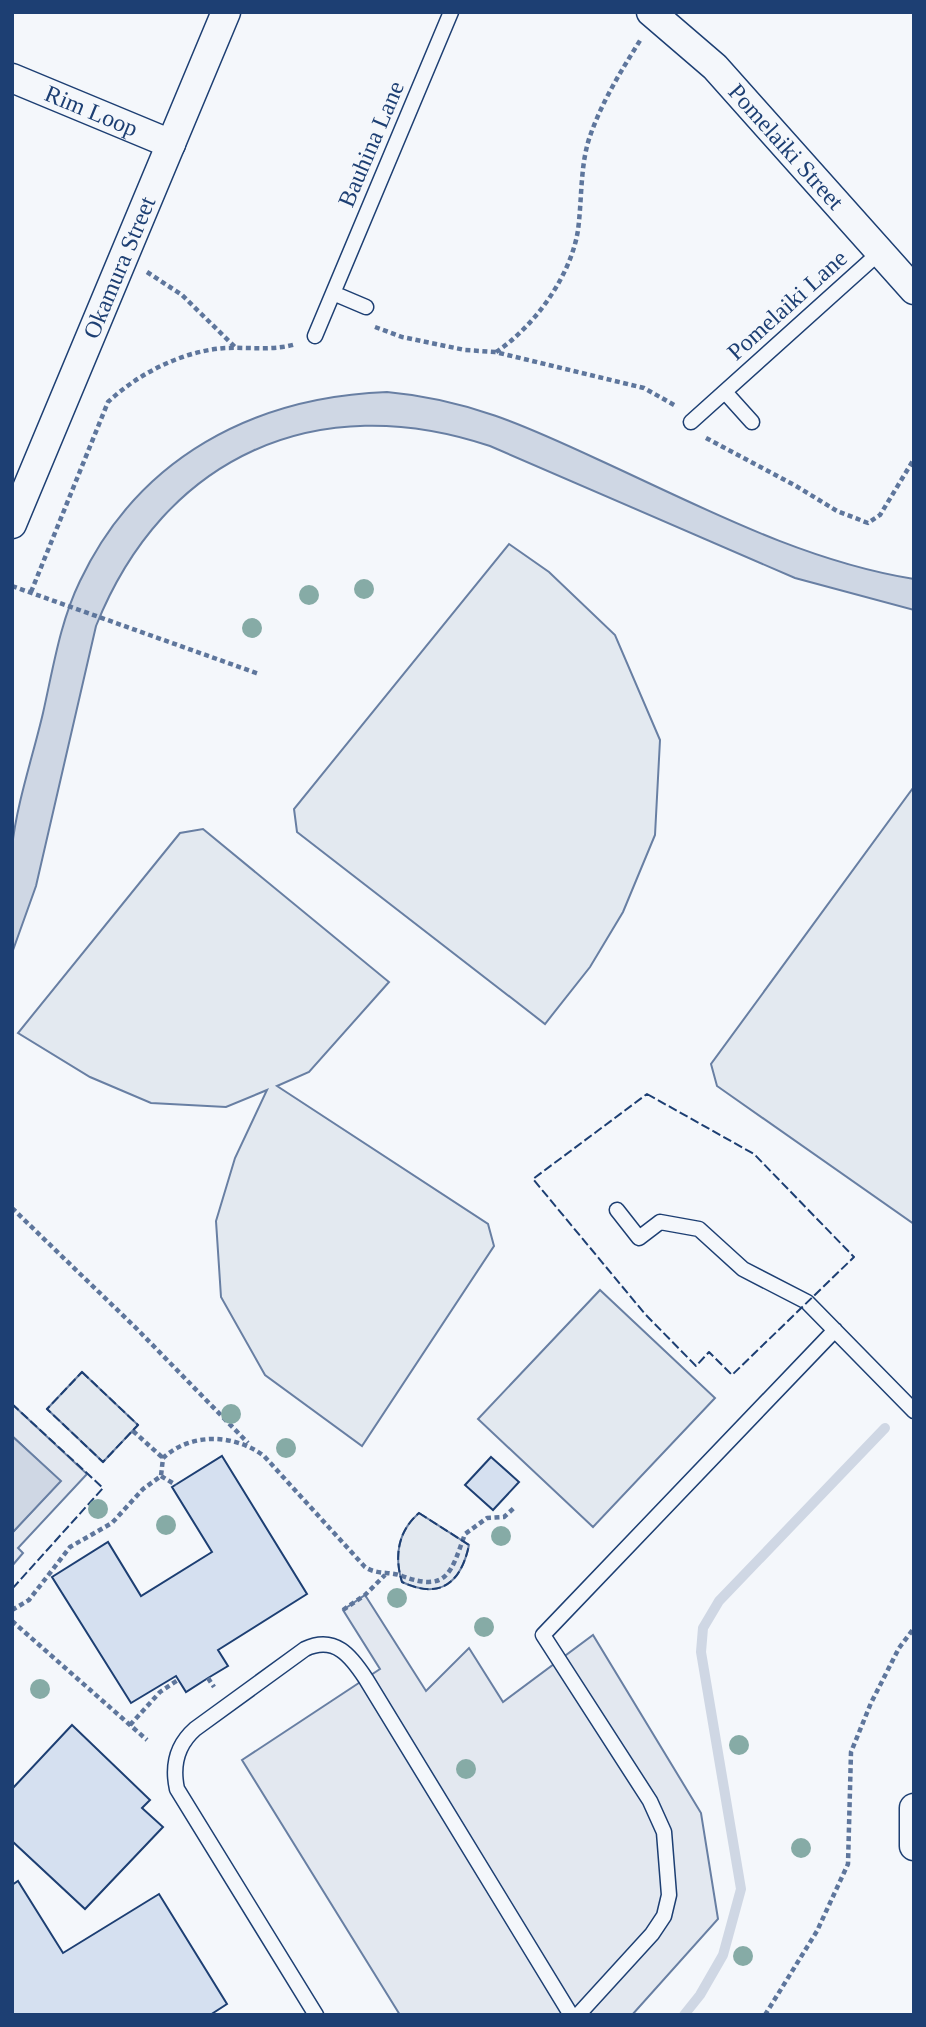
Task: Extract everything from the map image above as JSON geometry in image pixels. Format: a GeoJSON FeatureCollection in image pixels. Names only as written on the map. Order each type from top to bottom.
{"type":"FeatureCollection","features":[{"type":"Feature","properties":{"kind":"street","name":"Okamura Street"},"geometry":{"type":"LineString","coordinates":[[12,524],[226,12]]}},
{"type":"Feature","properties":{"kind":"street","name":"Pomelaiki Street"},"geometry":{"type":"LineString","coordinates":[[647,23],[715,67],[914,290]]}},
{"type":"Feature","properties":{"kind":"street","name":"Rim Loop"},"geometry":{"type":"LineString","coordinates":[[12,78],[171,144]]}},
{"type":"Feature","properties":{"kind":"street"},"geometry":{"type":"LineString","coordinates":[[914,1808],[914,1846]]}},
{"type":"Feature","properties":{"kind":"lane","name":"Bauhina Lane"},"geometry":{"type":"LineString","coordinates":[[315,336],[451,12]]}},
{"type":"Feature","properties":{"kind":"lane","name":"Pomelaiki Lane"},"geometry":{"type":"LineString","coordinates":[[691,422],[880,252]]}},
{"type":"Feature","properties":{"kind":"lane"},"geometry":{"type":"LineString","coordinates":[[332,293],[366,307]]}},
{"type":"Feature","properties":{"kind":"lane","name":"Pomelaiki Lane"},"geometry":{"type":"LineString","coordinates":[[725,392],[752,422]]}},
{"type":"Feature","properties":{"kind":"lane"},"geometry":{"type":"LineString","coordinates":[[617,1210],[639,1238],[660,1222],[699,1229],[743,1269],[807,1302],[914,1411]]}},
{"type":"Feature","properties":{"kind":"lane"},"geometry":{"type":"LineString","coordinates":[[578,2015],[652,1934],[664,1916],[669,1895],[664,1832],[650,1801],[543,1635],[835,1329]]}},
{"type":"Feature","properties":{"kind":"lane"},"geometry":{"type":"LineString","coordinates":[[313,2014],[177,1789],[175,1769],[182,1744],[195,1729],[305,1649],[326,1644],[346,1652],[366,1678],[571,2015]]}},
{"type":"Feature","properties":{"kind":"path"},"geometry":{"type":"LineString","coordinates":[[495,352],[526,327],[552,292],[566,265],[578,233],[590,138],[614,81],[647,23]]}},
{"type":"Feature","properties":{"kind":"path"},"geometry":{"type":"LineString","coordinates":[[144,270],[182,295],[237,348]]}},
{"type":"Feature","properties":{"kind":"path"},"geometry":{"type":"LineString","coordinates":[[369,325],[402,337],[465,350],[495,352],[644,388],[675,405],[706,439],[796,486],[836,511],[868,523],[880,514],[914,459]]}},
{"type":"Feature","properties":{"kind":"path"},"geometry":{"type":"LineString","coordinates":[[31,592],[108,402],[122,389],[176,359],[200,352],[237,348],[281,349],[315,336]]}},
{"type":"Feature","properties":{"kind":"path"},"geometry":{"type":"LineString","coordinates":[[12,586],[259,674]]}},
{"type":"Feature","properties":{"kind":"path"},"geometry":{"type":"LineString","coordinates":[[12,1208],[289,1482],[365,1567],[374,1573],[428,1584],[444,1578],[458,1559],[464,1534],[488,1518],[504,1517],[514,1508]]}},
{"type":"Feature","properties":{"kind":"path"},"geometry":{"type":"LineString","coordinates":[[133,1431],[163,1458]]}},
{"type":"Feature","properties":{"kind":"path"},"geometry":{"type":"LineString","coordinates":[[163,1458],[186,1445],[208,1438],[249,1444]]}},
{"type":"Feature","properties":{"kind":"path"},"geometry":{"type":"LineString","coordinates":[[162,1476],[163,1458]]}},
{"type":"Feature","properties":{"kind":"path"},"geometry":{"type":"LineString","coordinates":[[162,1476],[176,1485]]}},
{"type":"Feature","properties":{"kind":"path"},"geometry":{"type":"LineString","coordinates":[[12,1610],[29,1600],[71,1547],[112,1523],[128,1509],[143,1489],[162,1476]]}},
{"type":"Feature","properties":{"kind":"path"},"geometry":{"type":"LineString","coordinates":[[343,1609],[365,1595],[385,1574]]}},
{"type":"Feature","properties":{"kind":"path"},"geometry":{"type":"LineString","coordinates":[[12,1621],[147,1740]]}},
{"type":"Feature","properties":{"kind":"path"},"geometry":{"type":"LineString","coordinates":[[765,2015],[804,1956],[848,1864],[851,1752],[871,1703],[899,1647],[914,1628]]}},
{"type":"Feature","properties":{"kind":"path"},"geometry":{"type":"LineString","coordinates":[[208,1678],[214,1688]]}},
{"type":"Feature","properties":{"kind":"path"},"geometry":{"type":"LineString","coordinates":[[130,1725],[160,1692],[178,1680]]}},
{"type":"Feature","properties":{"kind":"shaded area"},"geometry":{"type":"Polygon","coordinates":[[[387,392],[444,401],[495,416],[792,546],[872,571],[914,579],[914,610],[795,578],[490,446],[426,430],[365,426],[307,433],[254,450],[205,479],[162,518],[125,567],[96,626],[36,886],[12,953],[11,860],[18,813],[67,613],[80,581],[105,537],[134,500],[168,468],[206,442],[247,421],[291,406],[338,396],[387,392]]]}},
{"type":"Feature","properties":{"kind":"shaded area"},"geometry":{"type":"Polygon","coordinates":[[[509,544],[549,572],[615,635],[660,740],[655,835],[623,912],[590,967],[545,1024],[297,832],[294,809],[509,544]]]}},
{"type":"Feature","properties":{"kind":"shaded area"},"geometry":{"type":"Polygon","coordinates":[[[913,788],[914,1224],[717,1086],[711,1064],[913,788]]]}},
{"type":"Feature","properties":{"kind":"shaded area"},"geometry":{"type":"Polygon","coordinates":[[[203,829],[389,982],[309,1072],[277,1086],[488,1224],[494,1246],[362,1446],[265,1375],[221,1297],[216,1221],[235,1158],[267,1090],[226,1107],[151,1103],[90,1077],[18,1033],[180,833],[203,829]]]}},
{"type":"Feature","properties":{"kind":"shaded area"},"geometry":{"type":"Polygon","coordinates":[[[600,1290],[715,1398],[593,1527],[478,1419],[600,1290]]]}},
{"type":"Feature","properties":{"kind":"shaded area"},"geometry":{"type":"Polygon","coordinates":[[[82,1372],[138,1425],[103,1462],[47,1409],[82,1372]]]}},
{"type":"Feature","properties":{"kind":"shaded area"},"geometry":{"type":"Polygon","coordinates":[[[12,1404],[87,1474],[18,1548],[23,1553],[12,1566],[12,1533],[60,1481],[12,1436],[12,1404]]]}},
{"type":"Feature","properties":{"kind":"shaded area"},"geometry":{"type":"Polygon","coordinates":[[[12,1436],[61,1481],[12,1533],[12,1436]]]}},
{"type":"Feature","properties":{"kind":"shaded area"},"geometry":{"type":"Polygon","coordinates":[[[419,1513],[469,1545],[461,1569],[447,1584],[438,1588],[415,1587],[402,1582],[398,1563],[400,1544],[406,1528],[419,1513]]]}},
{"type":"Feature","properties":{"kind":"shaded area"},"geometry":{"type":"Polygon","coordinates":[[[365,1595],[426,1691],[469,1648],[503,1702],[593,1635],[701,1813],[718,1919],[632,2015],[400,2015],[242,1760],[380,1669],[343,1610],[365,1595]]]}},
{"type":"Feature","properties":{"kind":"building"},"geometry":{"type":"Polygon","coordinates":[[[222,1456],[307,1594],[218,1650],[228,1666],[186,1692],[176,1676],[131,1703],[52,1577],[108,1542],[141,1596],[212,1552],[172,1487],[222,1456]]]}},
{"type":"Feature","properties":{"kind":"building"},"geometry":{"type":"Polygon","coordinates":[[[491,1457],[519,1482],[493,1510],[465,1485],[491,1457]]]}},
{"type":"Feature","properties":{"kind":"building"},"geometry":{"type":"Polygon","coordinates":[[[72,1725],[150,1800],[142,1808],[163,1827],[85,1909],[12,1841],[12,1789],[72,1725]]]}},
{"type":"Feature","properties":{"kind":"building"},"geometry":{"type":"Polygon","coordinates":[[[18,1881],[63,1953],[159,1894],[227,2004],[210,2015],[12,2015],[12,1885],[18,1881]]]}},
{"type":"Feature","properties":{"kind":"waterway"},"geometry":{"type":"LineString","coordinates":[[684,2015],[700,1995],[723,1955],[741,1889],[701,1652],[703,1628],[719,1601],[885,1428]]}},
{"type":"Feature","properties":{"kind":"fence"},"geometry":{"type":"LineString","coordinates":[[647,1094],[754,1154],[854,1257],[732,1375],[709,1352],[696,1366],[645,1314],[533,1179],[647,1094]]}},
{"type":"Feature","properties":{"kind":"fence"},"geometry":{"type":"LineString","coordinates":[[82,1372],[138,1425],[103,1462],[47,1409],[82,1372]]}},
{"type":"Feature","properties":{"kind":"fence"},"geometry":{"type":"LineString","coordinates":[[12,1404],[103,1488],[12,1589]]}},
{"type":"Feature","properties":{"kind":"fence"},"geometry":{"type":"LineString","coordinates":[[419,1513],[469,1545],[461,1569],[447,1584],[438,1588],[427,1589],[402,1582],[398,1563],[400,1544],[406,1528],[419,1513]]}}]}
